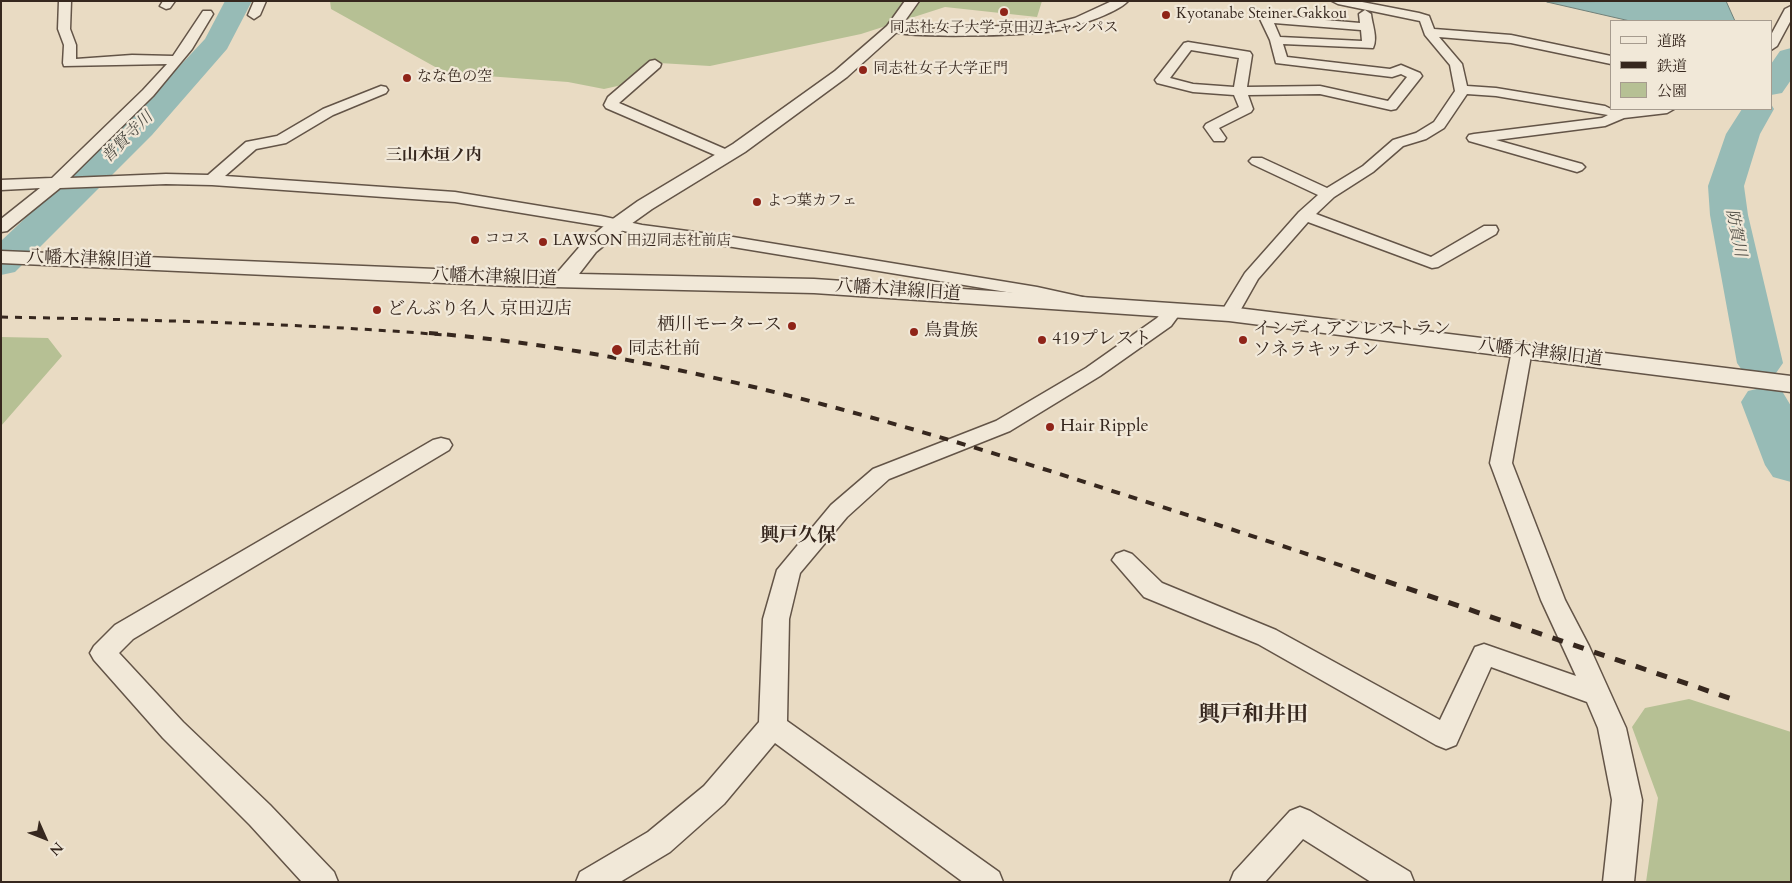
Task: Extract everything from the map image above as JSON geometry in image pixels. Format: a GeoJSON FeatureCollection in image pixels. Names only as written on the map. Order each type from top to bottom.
{"type":"FeatureCollection","features":[{"type":"Feature","properties":{"kind":"street"},"geometry":{"type":"LineString","coordinates":[[65,1],[64,29],[70,45],[68,63],[132,59],[177,60]]}},
{"type":"Feature","properties":{"kind":"street"},"geometry":{"type":"LineString","coordinates":[[254,15],[260,1]]}},
{"type":"Feature","properties":{"kind":"street"},"geometry":{"type":"LineString","coordinates":[[562,280],[589,248],[617,225],[645,205],[728,155],[841,74],[892,29],[912,1]]}},
{"type":"Feature","properties":{"kind":"street"},"geometry":{"type":"LineString","coordinates":[[892,29],[929,33],[1052,28],[1079,22],[1122,1]]}},
{"type":"Feature","properties":{"kind":"street"},"geometry":{"type":"LineString","coordinates":[[1229,314],[1251,278],[1288,232],[1305,215],[1328,194],[1368,169],[1398,143],[1421,136],[1439,125],[1462,91],[1456,64],[1429,32],[1425,19],[1338,1]]}},
{"type":"Feature","properties":{"kind":"street"},"geometry":{"type":"LineString","coordinates":[[1276,40],[1369,45],[1364,6]]}},
{"type":"Feature","properties":{"kind":"street"},"geometry":{"type":"LineString","coordinates":[[1772,44],[1791,9]]}},
{"type":"Feature","properties":{"kind":"street"},"geometry":{"type":"LineString","coordinates":[[1,227],[59,183],[148,93],[188,46],[207,14]]}},
{"type":"Feature","properties":{"kind":"street"},"geometry":{"type":"LineString","coordinates":[[1219,138],[1211,127],[1246,110],[1240,91],[1246,55],[1188,46],[1162,80],[1193,88],[1240,91],[1320,90],[1391,106],[1415,76],[1401,69],[1392,73],[1281,60],[1276,40],[1266,19],[1368,27]]}},
{"type":"Feature","properties":{"kind":"street"},"geometry":{"type":"LineString","coordinates":[[1511,39],[1520,26]]}},
{"type":"Feature","properties":{"kind":"street"},"geometry":{"type":"LineString","coordinates":[[1429,32],[1511,39],[1610,60]]}},
{"type":"Feature","properties":{"kind":"street"},"geometry":{"type":"LineString","coordinates":[[656,64],[613,100],[611,105],[728,155]]}},
{"type":"Feature","properties":{"kind":"street"},"geometry":{"type":"LineString","coordinates":[[1462,89],[1516,95],[1622,114]]}},
{"type":"Feature","properties":{"kind":"street"},"geometry":{"type":"LineString","coordinates":[[212,180],[251,145],[281,140],[328,112],[381,90]]}},
{"type":"Feature","properties":{"kind":"street"},"geometry":{"type":"LineString","coordinates":[[1577,167],[1474,138],[1605,122],[1622,114],[1658,110]]}},
{"type":"Feature","properties":{"kind":"street"},"geometry":{"type":"LineString","coordinates":[[1257,160],[1328,194]]}},
{"type":"Feature","properties":{"kind":"street"},"geometry":{"type":"LineString","coordinates":[[1,185],[166,179],[212,180],[397,191],[455,197],[617,225],[1037,292],[1096,305]]}},
{"type":"Feature","properties":{"kind":"street"},"geometry":{"type":"LineString","coordinates":[[1305,215],[1432,263],[1490,230]]}},
{"type":"Feature","properties":{"kind":"street","name":"八幡木津線旧道"},"geometry":{"type":"LineString","coordinates":[[1,257],[562,280],[814,286],[1229,314],[1791,384]]}},
{"type":"Feature","properties":{"kind":"street"},"geometry":{"type":"LineString","coordinates":[[591,882],[659,842],[714,796],[773,726],[776,619],[789,570],[839,511],[881,474],[962,444],[1003,426],[1035,408],[1164,322],[1173,311]]}},
{"type":"Feature","properties":{"kind":"street"},"geometry":{"type":"LineString","coordinates":[[1522,350],[1502,462],[1553,600],[1576,646],[1612,728],[1627,800],[1618,882]]}},
{"type":"Feature","properties":{"kind":"street"},"geometry":{"type":"LineString","coordinates":[[323,882],[260,815],[173,730],[103,653],[124,632],[441,445]]}},
{"type":"Feature","properties":{"kind":"street"},"geometry":{"type":"LineString","coordinates":[[1124,560],[1153,590],[1267,637],[1446,737],[1484,654],[1598,695]]}},
{"type":"Feature","properties":{"kind":"street"},"geometry":{"type":"LineString","coordinates":[[773,726],[988,882]]}},
{"type":"Feature","properties":{"kind":"street"},"geometry":{"type":"LineString","coordinates":[[1244,882],[1300,821],[1399,882]]}},
{"type":"Feature","properties":{"kind":"green space"},"geometry":{"type":"Polygon","coordinates":[[[330,1],[1042,1],[1037,17],[945,7],[861,34],[710,66],[659,63],[622,85],[604,89],[568,82],[446,73],[331,9],[330,1]]]}},
{"type":"Feature","properties":{"kind":"green space"},"geometry":{"type":"Polygon","coordinates":[[[1,337],[48,338],[62,356],[1,426],[1,337]]]}},
{"type":"Feature","properties":{"kind":"green space"},"geometry":{"type":"Polygon","coordinates":[[[1689,699],[1791,732],[1791,882],[1646,882],[1658,798],[1632,727],[1645,708],[1689,699]]]}},
{"type":"Feature","properties":{"kind":"water"},"geometry":{"type":"Polygon","coordinates":[[[1726,1],[1735,20],[1626,20],[1547,2],[1726,1]]]}},
{"type":"Feature","properties":{"kind":"waterway","name":"普賢寺川"},"geometry":{"type":"LineString","coordinates":[[1,263],[140,128],[217,43],[239,1]]}},
{"type":"Feature","properties":{"kind":"waterway","name":"防賀川"},"geometry":{"type":"LineString","coordinates":[[1772,85],[1791,57]]}},
{"type":"Feature","properties":{"kind":"waterway","name":"防賀川"},"geometry":{"type":"LineString","coordinates":[[1757,110],[1743,134],[1726,186],[1729,215],[1760,363]]}},
{"type":"Feature","properties":{"kind":"waterway","name":"防賀川"},"geometry":{"type":"LineString","coordinates":[[1765,402],[1791,465]]}},
{"type":"Feature","properties":{"kind":"railway"},"geometry":{"type":"LineString","coordinates":[[1,317],[278,325],[445,335]]}},
{"type":"Feature","properties":{"kind":"railway"},"geometry":{"type":"LineString","coordinates":[[429,333],[593,354],[674,369],[834,407],[993,453],[1369,575]]}},
{"type":"Feature","properties":{"kind":"railway"},"geometry":{"type":"LineString","coordinates":[[1365,574],[1732,699]]}},
{"type":"Feature","properties":{"kind":"place","name":"同志社女子大学 京田辺キャンパス"},"geometry":{"type":"Point","coordinates":[1004,12]}},
{"type":"Feature","properties":{"kind":"place","name":"Kyotanabe Steiner Gakkou"},"geometry":{"type":"Point","coordinates":[1166,15]}},
{"type":"Feature","properties":{"kind":"place","name":"同志社女子大学正門"},"geometry":{"type":"Point","coordinates":[863,70]}},
{"type":"Feature","properties":{"kind":"place","name":"なな色の空"},"geometry":{"type":"Point","coordinates":[407,78]}},
{"type":"Feature","properties":{"kind":"place","name":"よつ葉カフェ"},"geometry":{"type":"Point","coordinates":[757,202]}},
{"type":"Feature","properties":{"kind":"place","name":"ココス"},"geometry":{"type":"Point","coordinates":[475,240]}},
{"type":"Feature","properties":{"kind":"place","name":"LAWSON 田辺同志社前店"},"geometry":{"type":"Point","coordinates":[543,242]}},
{"type":"Feature","properties":{"kind":"place","name":"どんぶり名人 京田辺店"},"geometry":{"type":"Point","coordinates":[377,310]}},
{"type":"Feature","properties":{"kind":"place","name":"栖川モータース"},"geometry":{"type":"Point","coordinates":[792,326]}},
{"type":"Feature","properties":{"kind":"place","name":"鳥貴族"},"geometry":{"type":"Point","coordinates":[914,332]}},
{"type":"Feature","properties":{"kind":"place","name":"419プレスト"},"geometry":{"type":"Point","coordinates":[1042,340]}},
{"type":"Feature","properties":{"kind":"place","name":"インディアンレストラン ソネラキッチン"},"geometry":{"type":"Point","coordinates":[1243,340]}},
{"type":"Feature","properties":{"kind":"place","name":"同志社前"},"geometry":{"type":"Point","coordinates":[617,350]}},
{"type":"Feature","properties":{"kind":"place","name":"Hair Ripple"},"geometry":{"type":"Point","coordinates":[1050,427]}},
{"type":"Feature","properties":{"kind":"district","name":"三山木垣ノ内"},"geometry":{"type":"Point","coordinates":[434,156]}},
{"type":"Feature","properties":{"kind":"district","name":"興戸久保"},"geometry":{"type":"Point","coordinates":[798,537]}},
{"type":"Feature","properties":{"kind":"district","name":"興戸和井田"},"geometry":{"type":"Point","coordinates":[1253,716]}}]}
